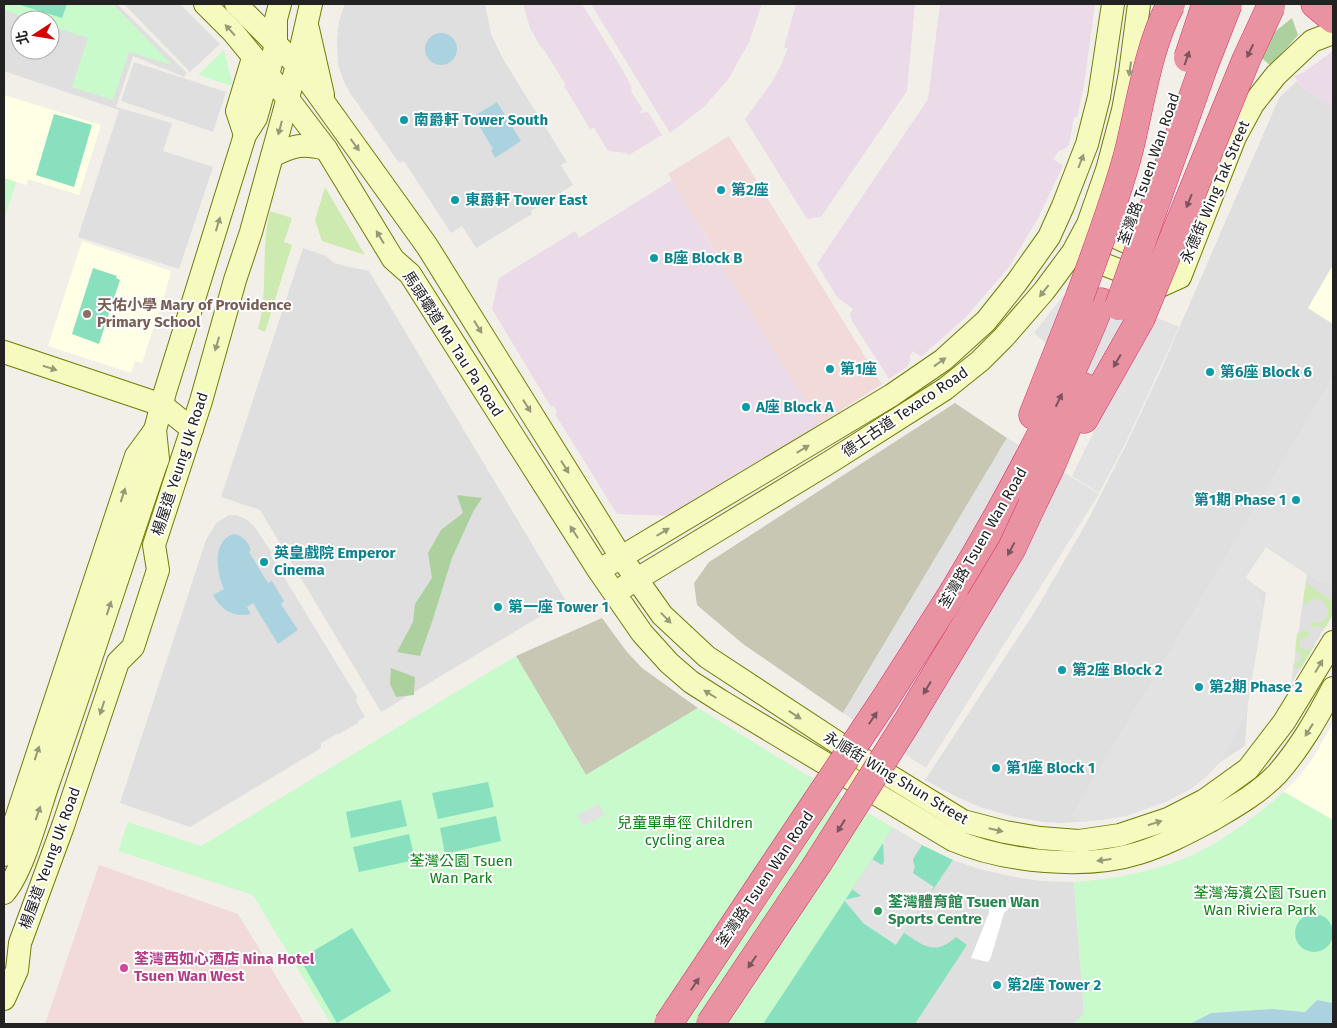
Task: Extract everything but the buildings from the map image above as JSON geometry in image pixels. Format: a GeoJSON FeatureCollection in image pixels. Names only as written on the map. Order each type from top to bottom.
{"type":"FeatureCollection","features":[{"type":"Feature","properties":{"kind":"highway"},"geometry":{"type":"LineString","coordinates":[[1022,497],[1035,407],[1072,319],[1107,222],[1127,155],[1158,35],[1171,4]]}},
{"type":"Feature","properties":{"kind":"highway","name":"荃灣路 Tsuen Wan Road"},"geometry":{"type":"LineString","coordinates":[[710,1024],[818,863],[909,719],[1012,548],[1022,497],[1050,417],[1096,316],[1134,214],[1206,4]]}},
{"type":"Feature","properties":{"kind":"highway","name":"荃灣路 Tsuen Wan Road"},"geometry":{"type":"LineString","coordinates":[[668,1024],[891,690],[954,591],[1022,497],[1050,468],[1119,306],[1203,68],[1228,4]]}},
{"type":"Feature","properties":{"kind":"highway"},"geometry":{"type":"LineString","coordinates":[[1315,4],[1333,19]]}},
{"type":"Feature","properties":{"kind":"highway"},"geometry":{"type":"LineString","coordinates":[[1022,497],[1054,473],[1141,318],[1246,60],[1271,5]]}},
{"type":"Feature","properties":{"kind":"main road","name":"馬頭壩道 Ma Tau Pa Road"},"geometry":{"type":"LineString","coordinates":[[206,4],[233,32],[252,58],[268,74],[326,149],[393,259],[410,274],[418,285],[614,594]]}},
{"type":"Feature","properties":{"kind":"main road","name":"馬頭壩道 Ma Tau Pa Road"},"geometry":{"type":"LineString","coordinates":[[236,4],[297,65],[427,246],[621,557]]}},
{"type":"Feature","properties":{"kind":"main road","name":"楊屋道 Yeung Uk Road"},"geometry":{"type":"LineString","coordinates":[[4,855],[136,456],[155,430],[245,135],[256,118],[276,44],[276,19],[280,4]]}},
{"type":"Feature","properties":{"kind":"main road","name":"德士古道 Texaco Road"},"geometry":{"type":"LineString","coordinates":[[599,571],[892,395],[944,360],[986,321],[1049,237],[1087,144],[1099,97],[1113,4]]}},
{"type":"Feature","properties":{"kind":"main road","name":"德士古道 Texaco Road"},"geometry":{"type":"LineString","coordinates":[[614,594],[830,462],[945,389],[1004,337],[1044,291],[1073,252],[1088,224],[1107,170],[1123,110],[1139,4]]}},
{"type":"Feature","properties":{"kind":"main road"},"geometry":{"type":"LineString","coordinates":[[309,13],[326,106]]}},
{"type":"Feature","properties":{"kind":"main road","name":"楊屋道 Yeung Uk Road"},"geometry":{"type":"LineString","coordinates":[[4,999],[17,970],[20,943],[63,826],[118,662],[133,647],[158,570],[154,545],[201,402],[235,280],[251,232],[288,99],[309,13]]}},
{"type":"Feature","properties":{"kind":"main road","name":"永德街 Wing Tak Street"},"geometry":{"type":"LineString","coordinates":[[1049,237],[1073,252],[1160,286],[1180,277],[1235,136],[1253,104],[1276,75],[1312,41],[1333,33]]}},
{"type":"Feature","properties":{"kind":"main road"},"geometry":{"type":"LineString","coordinates":[[245,135],[237,111],[252,58]]}},
{"type":"Feature","properties":{"kind":"main road"},"geometry":{"type":"LineString","coordinates":[[272,156],[300,145],[312,145],[326,149]]}},
{"type":"Feature","properties":{"kind":"main road","name":"永德街 Wing Tak Street"},"geometry":{"type":"LineString","coordinates":[[1088,224],[1171,262],[1177,261],[1192,247]]}},
{"type":"Feature","properties":{"kind":"main road"},"geometry":{"type":"LineString","coordinates":[[4,352],[162,405],[192,429]]}},
{"type":"Feature","properties":{"kind":"main road","name":"楊屋道 Yeung Uk Road"},"geometry":{"type":"LineString","coordinates":[[4,893],[14,879],[79,697],[158,459],[155,430]]}},
{"type":"Feature","properties":{"kind":"main road","name":"永順街 Wing Shun Street"},"geometry":{"type":"LineString","coordinates":[[621,557],[662,615],[708,657],[867,762],[963,821],[1005,832],[1040,838],[1079,841],[1120,835],[1168,819],[1205,800],[1248,769],[1266,748],[1305,690],[1333,642]]}},
{"type":"Feature","properties":{"kind":"main road","name":"永順街 Wing Shun Street"},"geometry":{"type":"LineString","coordinates":[[614,594],[642,633],[669,663],[691,682],[953,840],[967,846],[1018,857],[1063,863],[1118,858],[1139,853],[1184,835],[1232,809],[1276,774],[1305,737],[1333,688]]}},
{"type":"Feature","properties":{"kind":"shaded area"},"geometry":{"type":"Polygon","coordinates":[[[4,4],[117,4],[187,73],[184,77],[133,56],[116,107],[172,123],[163,151],[213,167],[179,269],[78,237],[119,110],[4,71],[4,4]]]}},
{"type":"Feature","properties":{"kind":"shaded area"},"geometry":{"type":"Polygon","coordinates":[[[124,4],[180,4],[220,44],[190,72],[124,4]]]}},
{"type":"Feature","properties":{"kind":"shaded area"},"geometry":{"type":"Polygon","coordinates":[[[345,4],[485,4],[491,34],[503,59],[567,162],[561,165],[573,185],[531,211],[532,214],[476,248],[462,226],[451,233],[404,161],[399,163],[352,97],[344,82],[338,65],[337,39],[339,21],[345,4]]]}},
{"type":"Feature","properties":{"kind":"shaded area"},"geometry":{"type":"Polygon","coordinates":[[[523,4],[582,4],[624,72],[632,88],[631,91],[643,110],[640,111],[641,113],[648,112],[662,135],[629,155],[627,153],[608,151],[594,128],[590,129],[564,86],[566,85],[541,48],[530,28],[523,4]]]}},
{"type":"Feature","properties":{"kind":"shaded area"},"geometry":{"type":"Polygon","coordinates":[[[591,4],[762,4],[749,42],[729,78],[704,107],[670,133],[591,4]]]}},
{"type":"Feature","properties":{"kind":"shaded area"},"geometry":{"type":"Polygon","coordinates":[[[796,4],[915,4],[907,91],[821,217],[807,219],[745,119],[772,82],[781,65],[788,48],[784,48],[796,4]]]}},
{"type":"Feature","properties":{"kind":"shaded area"},"geometry":{"type":"Polygon","coordinates":[[[940,4],[1095,4],[1084,85],[1077,117],[1074,117],[1069,145],[1059,151],[1053,159],[1063,166],[1037,220],[1009,267],[967,316],[921,357],[913,351],[907,367],[889,379],[852,321],[850,314],[853,309],[837,297],[817,264],[928,99],[940,4]]]}},
{"type":"Feature","properties":{"kind":"shaded area"},"geometry":{"type":"Polygon","coordinates":[[[1333,51],[1333,106],[1304,89],[1294,76],[1304,72],[1333,51]]]}},
{"type":"Feature","properties":{"kind":"shaded area"},"geometry":{"type":"Polygon","coordinates":[[[134,62],[226,92],[213,132],[121,101],[134,62]]]}},
{"type":"Feature","properties":{"kind":"shaded area"},"geometry":{"type":"Polygon","coordinates":[[[1297,81],[1304,89],[1333,106],[1333,265],[1308,308],[1333,324],[1333,614],[1291,684],[1307,574],[1266,547],[1245,578],[1266,593],[1248,702],[1245,746],[1219,763],[1192,788],[1165,802],[1126,816],[1062,823],[1043,822],[1011,816],[980,807],[955,796],[925,780],[1034,613],[1088,520],[1161,370],[1279,98],[1297,81]]]}},
{"type":"Feature","properties":{"kind":"shaded area"},"geometry":{"type":"Polygon","coordinates":[[[4,95],[101,125],[79,195],[28,179],[26,185],[4,178],[4,95]]]}},
{"type":"Feature","properties":{"kind":"shaded area"},"geometry":{"type":"Polygon","coordinates":[[[729,136],[882,384],[820,424],[723,269],[725,268],[668,174],[729,136]]]}},
{"type":"Feature","properties":{"kind":"shaded area"},"geometry":{"type":"Polygon","coordinates":[[[672,180],[724,270],[820,424],[672,516],[617,514],[555,414],[557,412],[554,406],[551,407],[492,309],[499,278],[575,231],[579,238],[672,180]]]}},
{"type":"Feature","properties":{"kind":"shaded area"},"geometry":{"type":"Polygon","coordinates":[[[82,241],[171,271],[142,363],[135,361],[131,373],[48,346],[82,241]]]}},
{"type":"Feature","properties":{"kind":"shaded area"},"geometry":{"type":"Polygon","coordinates":[[[303,248],[326,256],[334,263],[369,271],[566,601],[381,712],[260,510],[221,497],[303,248]]]}},
{"type":"Feature","properties":{"kind":"shaded area"},"geometry":{"type":"Polygon","coordinates":[[[1333,265],[1333,324],[1308,308],[1333,265]]]}},
{"type":"Feature","properties":{"kind":"shaded area"},"geometry":{"type":"Polygon","coordinates":[[[1070,287],[1084,287],[1179,327],[1125,444],[1099,493],[1072,476],[1111,397],[1034,333],[1070,287]]]}},
{"type":"Feature","properties":{"kind":"shaded area","name":"第2期 Phase 2"},"geometry":{"type":"Polygon","coordinates":[[[1333,376],[1333,585],[1318,581],[1266,547],[1245,578],[1259,591],[1263,603],[1263,613],[1246,713],[1225,755],[1208,775],[1192,788],[1165,802],[1126,816],[1082,822],[1071,816],[1333,376]]]}},
{"type":"Feature","properties":{"kind":"shaded area"},"geometry":{"type":"Polygon","coordinates":[[[955,403],[1007,438],[843,713],[743,644],[697,605],[694,583],[709,562],[955,403]]]}},
{"type":"Feature","properties":{"kind":"shaded area"},"geometry":{"type":"Polygon","coordinates":[[[1007,438],[1099,494],[926,768],[843,713],[1007,438]]]}},
{"type":"Feature","properties":{"kind":"shaded area"},"geometry":{"type":"Polygon","coordinates":[[[229,515],[236,515],[246,519],[254,526],[358,698],[356,699],[357,703],[365,717],[358,721],[358,723],[321,743],[321,748],[190,827],[120,803],[206,540],[216,523],[229,515]]]}},
{"type":"Feature","properties":{"kind":"shaded area"},"geometry":{"type":"Polygon","coordinates":[[[602,618],[627,652],[642,668],[698,708],[586,775],[516,656],[602,618]]]}},
{"type":"Feature","properties":{"kind":"shaded area"},"geometry":{"type":"Polygon","coordinates":[[[1333,723],[1333,820],[1284,792],[1313,758],[1333,723]]]}},
{"type":"Feature","properties":{"kind":"shaded area"},"geometry":{"type":"Polygon","coordinates":[[[599,804],[605,815],[583,826],[577,815],[599,804]]]}},
{"type":"Feature","properties":{"kind":"shaded area"},"geometry":{"type":"Polygon","coordinates":[[[893,828],[922,845],[913,859],[915,866],[913,873],[934,887],[896,945],[863,923],[844,900],[861,896],[852,889],[872,859],[882,865],[884,862],[883,842],[893,828]]]}},
{"type":"Feature","properties":{"kind":"shaded area"},"geometry":{"type":"Polygon","coordinates":[[[953,860],[979,869],[1014,877],[1041,881],[1074,882],[1084,1014],[1073,1024],[915,1024],[967,945],[950,942],[942,947],[924,947],[903,933],[953,860]]]}},
{"type":"Feature","properties":{"kind":"shaded area"},"geometry":{"type":"Polygon","coordinates":[[[99,865],[238,914],[305,1024],[45,1024],[99,865]]]}},
{"type":"Feature","properties":{"kind":"green space"},"geometry":{"type":"Polygon","coordinates":[[[4,4],[113,4],[172,65],[129,52],[113,100],[72,87],[88,38],[60,29],[60,10],[10,10],[10,12],[4,10],[4,4]]]}},
{"type":"Feature","properties":{"kind":"green space"},"geometry":{"type":"Polygon","coordinates":[[[17,4],[67,4],[62,18],[60,17],[60,10],[36,10],[17,4]]]}},
{"type":"Feature","properties":{"kind":"green space"},"geometry":{"type":"Polygon","coordinates":[[[1292,18],[1298,35],[1271,66],[1258,55],[1272,34],[1292,18]]]}},
{"type":"Feature","properties":{"kind":"green space"},"geometry":{"type":"Polygon","coordinates":[[[224,50],[233,86],[198,75],[224,50]]]}},
{"type":"Feature","properties":{"kind":"green space"},"geometry":{"type":"Polygon","coordinates":[[[54,114],[92,125],[74,187],[36,175],[54,114]]]}},
{"type":"Feature","properties":{"kind":"green space"},"geometry":{"type":"Polygon","coordinates":[[[4,178],[16,182],[5,217],[4,216],[4,178]]]}},
{"type":"Feature","properties":{"kind":"green space"},"geometry":{"type":"Polygon","coordinates":[[[325,187],[365,255],[322,241],[315,220],[325,187]]]}},
{"type":"Feature","properties":{"kind":"green space"},"geometry":{"type":"Polygon","coordinates":[[[270,211],[292,218],[284,242],[292,245],[265,332],[258,329],[263,299],[265,241],[270,211]]]}},
{"type":"Feature","properties":{"kind":"green space"},"geometry":{"type":"Polygon","coordinates":[[[93,268],[117,276],[116,278],[120,280],[99,344],[72,334],[93,268]]]}},
{"type":"Feature","properties":{"kind":"green space"},"geometry":{"type":"Polygon","coordinates":[[[457,495],[482,498],[473,512],[452,558],[420,656],[397,652],[413,622],[415,604],[432,578],[428,553],[441,530],[463,513],[457,495]]]}},
{"type":"Feature","properties":{"kind":"green space"},"geometry":{"type":"Polygon","coordinates":[[[1306,583],[1333,602],[1333,614],[1325,628],[1319,626],[1312,628],[1311,626],[1312,622],[1318,623],[1325,619],[1328,611],[1320,599],[1311,600],[1306,605],[1303,602],[1306,583]]]}},
{"type":"Feature","properties":{"kind":"green space"},"geometry":{"type":"Polygon","coordinates":[[[1307,630],[1309,633],[1308,637],[1301,638],[1299,646],[1306,651],[1313,644],[1314,646],[1301,668],[1293,667],[1293,665],[1299,662],[1301,657],[1300,653],[1295,651],[1297,634],[1307,630]]]}},
{"type":"Feature","properties":{"kind":"green space","name":"荃灣公園 Tsuen Wan Park"},"geometry":{"type":"Polygon","coordinates":[[[516,656],[586,775],[698,708],[893,828],[763,1024],[331,1024],[253,895],[118,851],[128,822],[201,846],[516,656]]]}},
{"type":"Feature","properties":{"kind":"green space"},"geometry":{"type":"Polygon","coordinates":[[[391,668],[415,677],[414,695],[396,697],[390,684],[391,668]]]}},
{"type":"Feature","properties":{"kind":"green space"},"geometry":{"type":"Polygon","coordinates":[[[488,782],[494,807],[438,819],[432,793],[488,782]]]}},
{"type":"Feature","properties":{"kind":"green space","name":"荃灣海濱公園 Tsuen Wan Riviera Park"},"geometry":{"type":"Polygon","coordinates":[[[1284,792],[1333,820],[1333,1003],[1317,1000],[1305,1012],[1272,1009],[1211,1013],[1190,1024],[1073,1024],[1084,1014],[1074,882],[1131,874],[1168,865],[1186,858],[1228,835],[1284,792]]]}},
{"type":"Feature","properties":{"kind":"green space"},"geometry":{"type":"Polygon","coordinates":[[[401,800],[407,826],[351,838],[346,812],[401,800]]]}},
{"type":"Feature","properties":{"kind":"green space"},"geometry":{"type":"Polygon","coordinates":[[[496,816],[501,841],[445,854],[440,828],[496,816]]]}},
{"type":"Feature","properties":{"kind":"green space","name":"荃灣體育館 Tsuen Wan Sports Centre"},"geometry":{"type":"Polygon","coordinates":[[[893,828],[953,860],[904,933],[930,947],[942,946],[956,937],[967,945],[915,1024],[763,1024],[893,828]]]}},
{"type":"Feature","properties":{"kind":"green space"},"geometry":{"type":"Polygon","coordinates":[[[409,834],[415,860],[359,872],[353,847],[409,834]]]}},
{"type":"Feature","properties":{"kind":"green space"},"geometry":{"type":"Polygon","coordinates":[[[1314,914],[1321,915],[1327,920],[1332,926],[1332,940],[1327,946],[1321,951],[1314,952],[1307,951],[1301,946],[1296,940],[1295,933],[1296,926],[1301,920],[1307,915],[1314,914]]]}},
{"type":"Feature","properties":{"kind":"green space"},"geometry":{"type":"Polygon","coordinates":[[[352,928],[391,991],[337,1023],[300,959],[352,928]]]}},
{"type":"Feature","properties":{"kind":"water"},"geometry":{"type":"Polygon","coordinates":[[[441,33],[447,34],[452,38],[456,43],[456,55],[452,60],[447,64],[441,65],[435,64],[430,60],[426,55],[425,49],[426,43],[430,38],[435,34],[441,33]]]}},
{"type":"Feature","properties":{"kind":"water"},"geometry":{"type":"Polygon","coordinates":[[[497,102],[521,141],[495,158],[491,150],[493,149],[478,124],[475,125],[471,118],[497,102]]]}},
{"type":"Feature","properties":{"kind":"water"},"geometry":{"type":"Polygon","coordinates":[[[235,534],[243,538],[249,545],[251,550],[249,552],[268,583],[272,581],[284,601],[281,604],[298,630],[278,644],[253,603],[247,607],[251,614],[234,614],[224,609],[213,595],[224,589],[218,566],[219,549],[222,542],[235,534]]]}},
{"type":"Feature","properties":{"kind":"water"},"geometry":{"type":"Polygon","coordinates":[[[1317,1000],[1333,1003],[1333,1024],[1190,1024],[1211,1013],[1272,1009],[1305,1012],[1317,1000]]]}},
{"type":"Feature","properties":{"kind":"pier"},"geometry":{"type":"Polygon","coordinates":[[[985,898],[1013,904],[1004,913],[988,962],[971,958],[989,913],[985,898]]]}},
{"type":"Feature","properties":{"kind":"place","name":"南爵軒 Tower South"},"geometry":{"type":"Point","coordinates":[404,120]}},
{"type":"Feature","properties":{"kind":"place","name":"第2座"},"geometry":{"type":"Point","coordinates":[721,190]}},
{"type":"Feature","properties":{"kind":"place","name":"東爵軒 Tower East"},"geometry":{"type":"Point","coordinates":[455,200]}},
{"type":"Feature","properties":{"kind":"place","name":"B座 Block B"},"geometry":{"type":"Point","coordinates":[654,258]}},
{"type":"Feature","properties":{"kind":"place","name":"天佑小學 Mary of Providence Primary School"},"geometry":{"type":"Point","coordinates":[87,314]}},
{"type":"Feature","properties":{"kind":"place","name":"第1座"},"geometry":{"type":"Point","coordinates":[830,369]}},
{"type":"Feature","properties":{"kind":"place","name":"第6座 Block 6"},"geometry":{"type":"Point","coordinates":[1210,372]}},
{"type":"Feature","properties":{"kind":"place","name":"A座 Block A"},"geometry":{"type":"Point","coordinates":[746,407]}},
{"type":"Feature","properties":{"kind":"place","name":"第1期 Phase 1"},"geometry":{"type":"Point","coordinates":[1296,500]}},
{"type":"Feature","properties":{"kind":"place","name":"英皇戲院 Emperor Cinema"},"geometry":{"type":"Point","coordinates":[264,562]}},
{"type":"Feature","properties":{"kind":"place","name":"第一座 Tower 1"},"geometry":{"type":"Point","coordinates":[498,607]}},
{"type":"Feature","properties":{"kind":"place","name":"第2座 Block 2"},"geometry":{"type":"Point","coordinates":[1062,670]}},
{"type":"Feature","properties":{"kind":"place","name":"第2期 Phase 2"},"geometry":{"type":"Point","coordinates":[1199,687]}},
{"type":"Feature","properties":{"kind":"place","name":"第1座 Block 1"},"geometry":{"type":"Point","coordinates":[996,768]}},
{"type":"Feature","properties":{"kind":"place","name":"荃灣體育館 Tsuen Wan Sports Centre"},"geometry":{"type":"Point","coordinates":[878,911]}},
{"type":"Feature","properties":{"kind":"place","name":"荃灣西如心酒店 Nina Hotel Tsuen Wan West"},"geometry":{"type":"Point","coordinates":[124,968]}},
{"type":"Feature","properties":{"kind":"place","name":"第2座 Tower 2"},"geometry":{"type":"Point","coordinates":[997,985]}},
{"type":"Feature","properties":{"kind":"park label","name":"兒童單車徑 Children cycling area"},"geometry":{"type":"Point","coordinates":[685,832]}}]}
